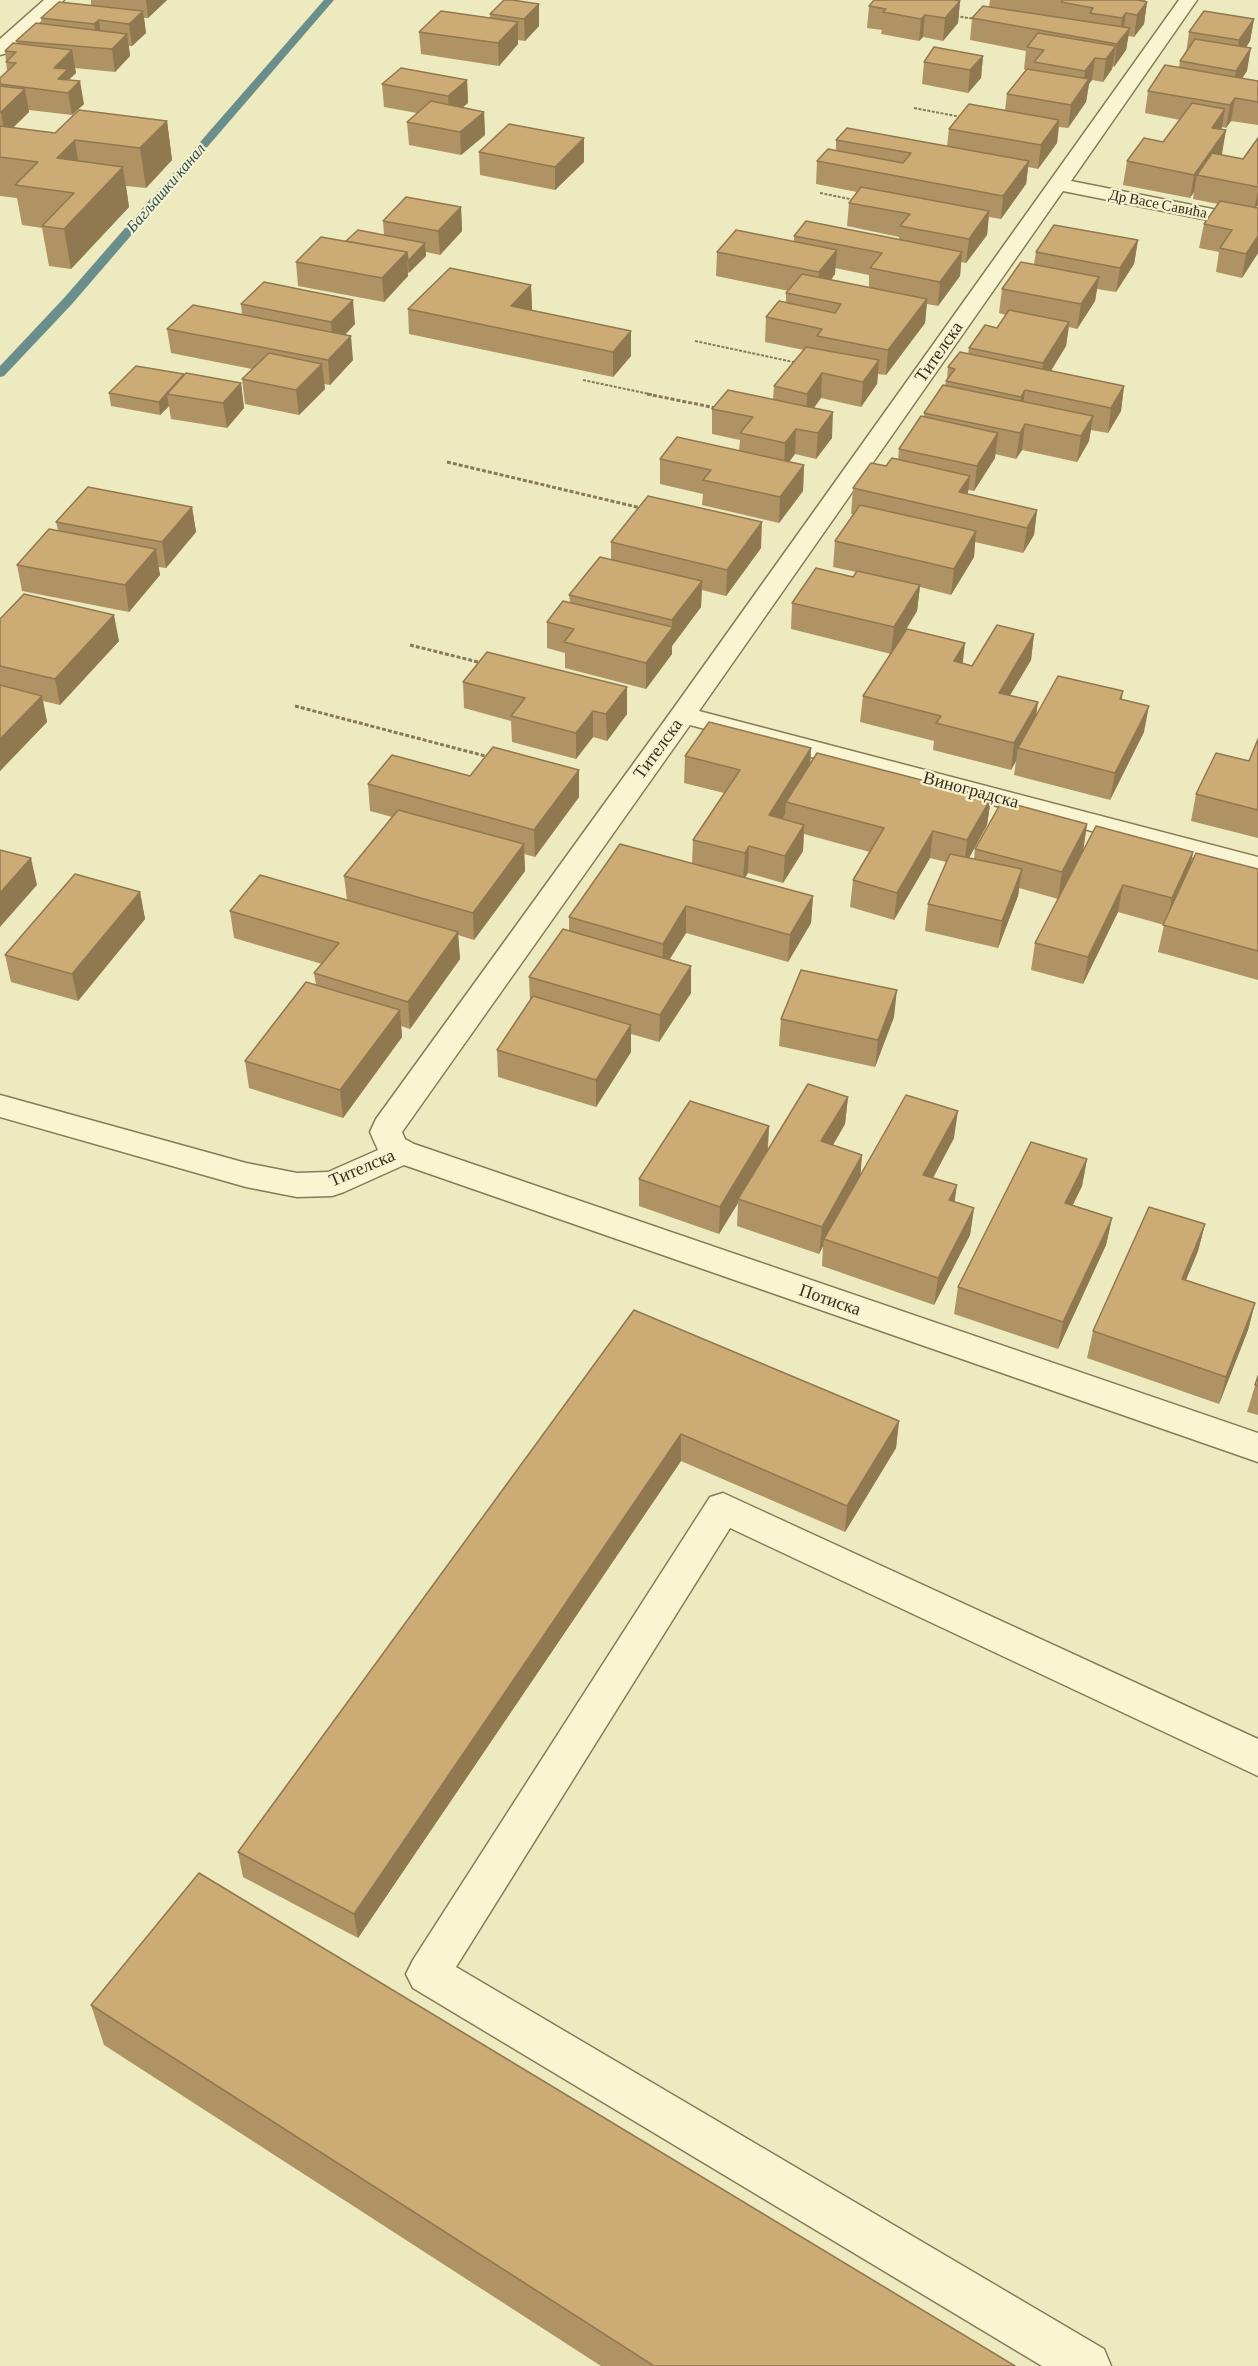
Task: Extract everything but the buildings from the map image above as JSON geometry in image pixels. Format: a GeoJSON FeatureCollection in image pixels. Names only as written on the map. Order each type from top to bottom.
{"type":"FeatureCollection","features":[{"type":"Feature","properties":{"kind":"street"},"geometry":{"type":"LineString","coordinates":[[0,49],[55,0]]}},
{"type":"Feature","properties":{"kind":"street","name":"Тителска"},"geometry":{"type":"LineString","coordinates":[[402,1152],[392,1146],[386,1132],[387,1126],[683,715],[1188,0]]}},
{"type":"Feature","properties":{"kind":"street","name":"Др Васе Савића"},"geometry":{"type":"LineString","coordinates":[[1057,184],[1258,225]]}},
{"type":"Feature","properties":{"kind":"street","name":"Виноградска"},"geometry":{"type":"LineString","coordinates":[[683,715],[1258,866]]}},
{"type":"Feature","properties":{"kind":"street","name":"Тителска"},"geometry":{"type":"LineString","coordinates":[[0,1106],[246,1175],[297,1185],[332,1184],[402,1152]]}},
{"type":"Feature","properties":{"kind":"street","name":"Потиска"},"geometry":{"type":"LineString","coordinates":[[402,1152],[1258,1448]]}},
{"type":"Feature","properties":{"kind":"street"},"geometry":{"type":"LineString","coordinates":[[1087,2366],[428,1974],[723,1508],[1258,1758]]}},
{"type":"Feature","properties":{"kind":"path"},"geometry":{"type":"LineString","coordinates":[[951,15],[985,21]]}},
{"type":"Feature","properties":{"kind":"path"},"geometry":{"type":"LineString","coordinates":[[914,108],[961,117]]}},
{"type":"Feature","properties":{"kind":"path"},"geometry":{"type":"LineString","coordinates":[[820,193],[866,202]]}},
{"type":"Feature","properties":{"kind":"path"},"geometry":{"type":"LineString","coordinates":[[695,341],[799,363]]}},
{"type":"Feature","properties":{"kind":"path"},"geometry":{"type":"LineString","coordinates":[[583,380],[723,410]]}},
{"type":"Feature","properties":{"kind":"path"},"geometry":{"type":"LineString","coordinates":[[447,462],[642,508]]}},
{"type":"Feature","properties":{"kind":"path"},"geometry":{"type":"LineString","coordinates":[[410,645],[490,665]]}},
{"type":"Feature","properties":{"kind":"path"},"geometry":{"type":"LineString","coordinates":[[295,706],[489,758]]}},
{"type":"Feature","properties":{"kind":"waterway","name":"Багљашки канал"},"geometry":{"type":"LineString","coordinates":[[0,373],[68,301],[329,0]]}}]}
